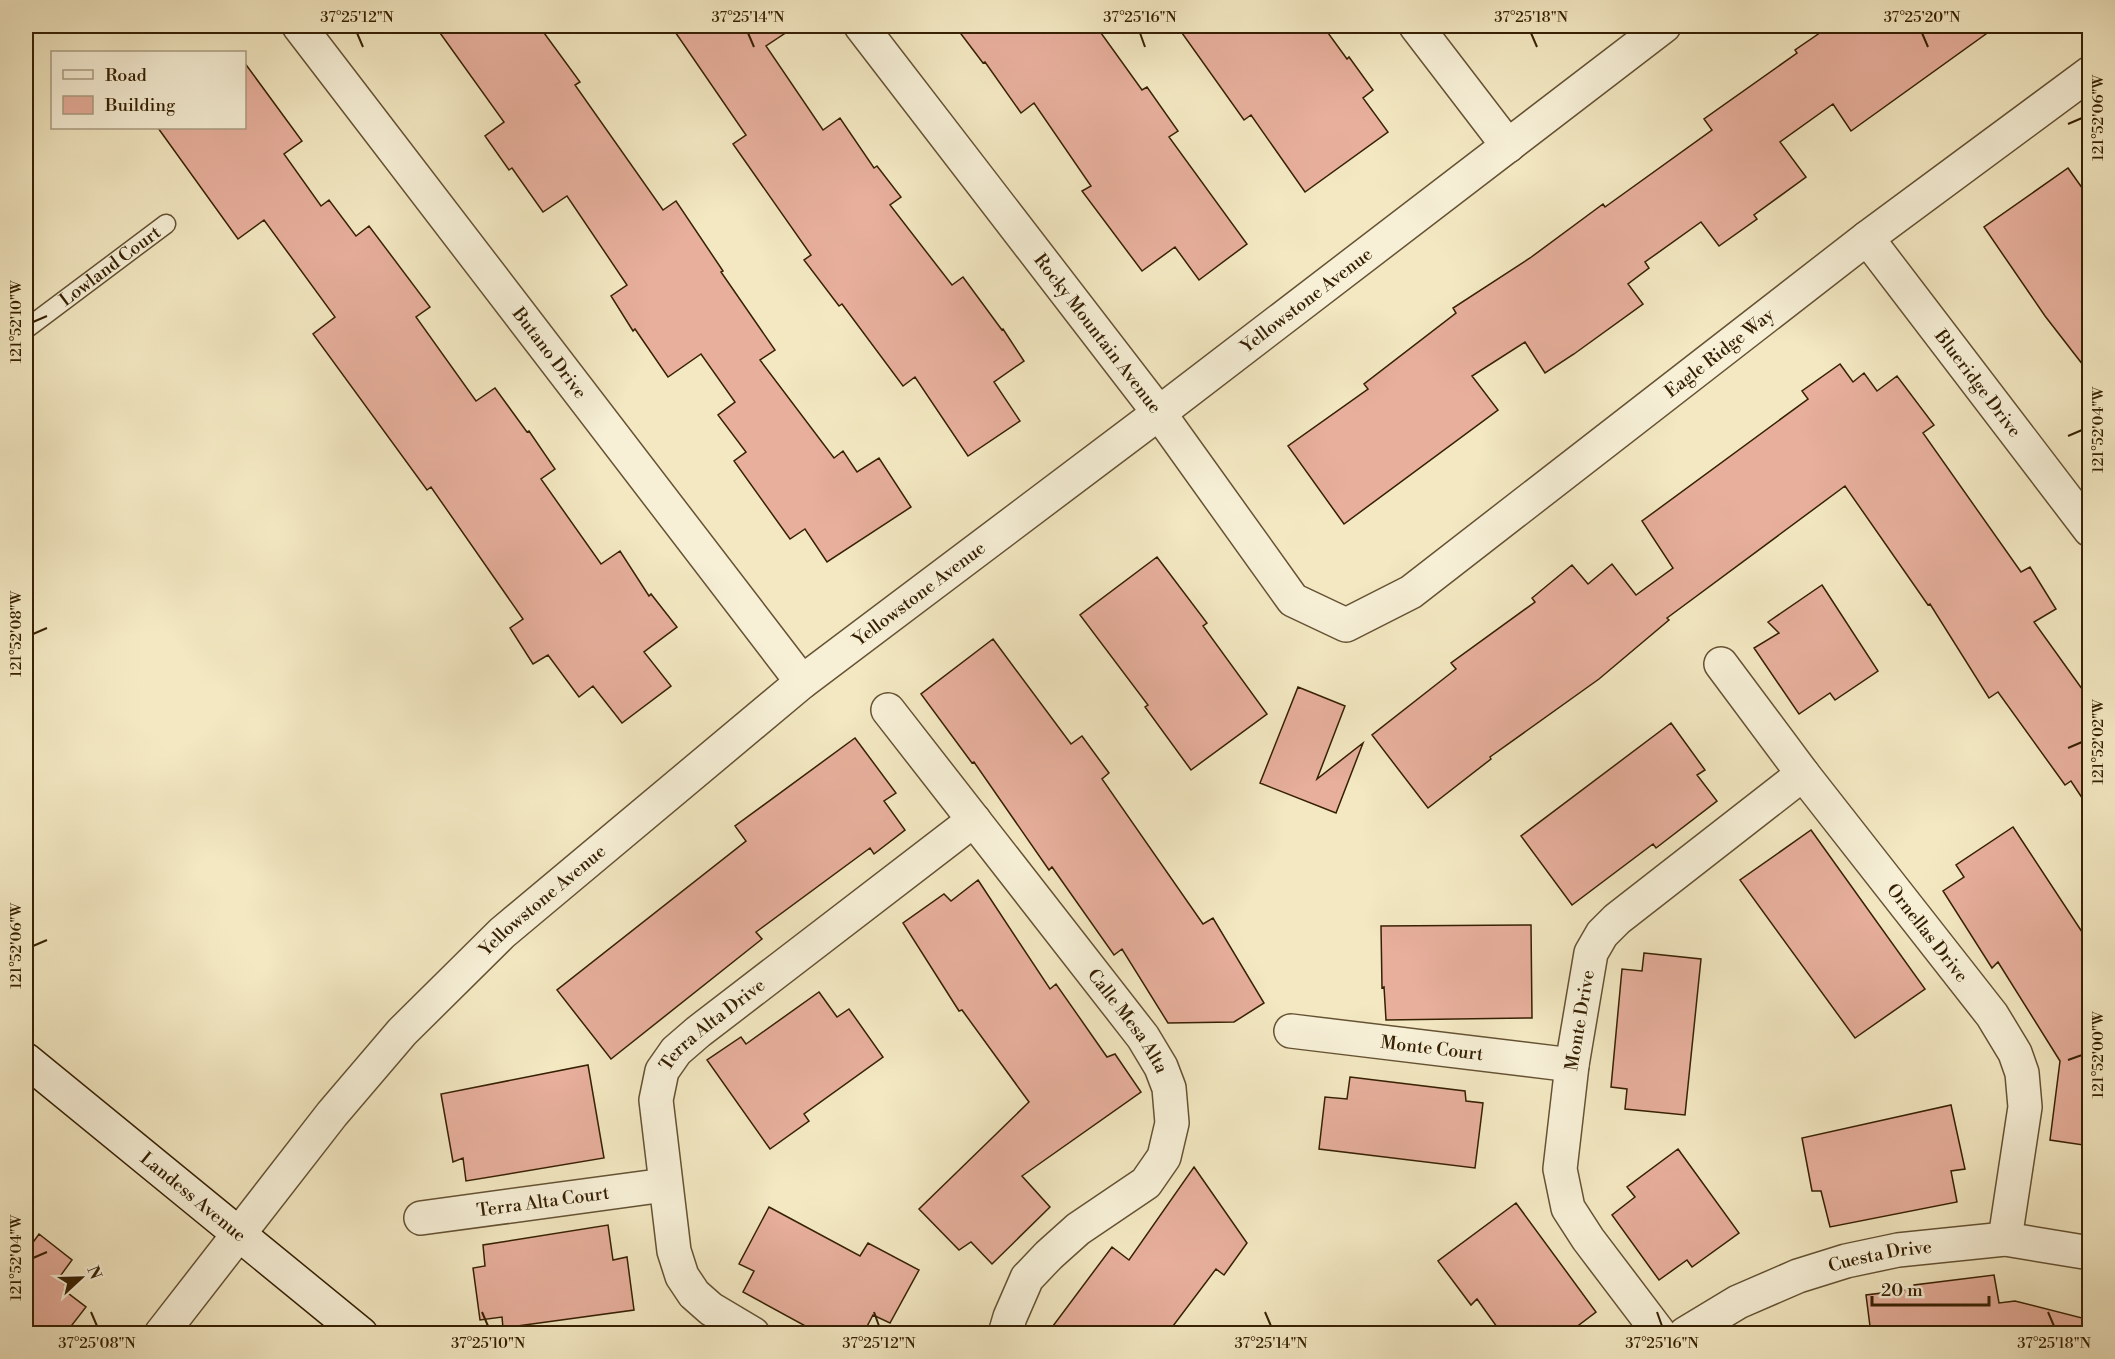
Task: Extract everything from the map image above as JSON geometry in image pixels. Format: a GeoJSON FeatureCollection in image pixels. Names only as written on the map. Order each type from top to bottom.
{"type":"FeatureCollection","features":[{"type":"Feature","properties":{"kind":"street","name":"Butano Drive"},"geometry":{"type":"LineString","coordinates":[[300,26],[802,682]]}},
{"type":"Feature","properties":{"kind":"street","name":"Rocky Mountain Avenue"},"geometry":{"type":"LineString","coordinates":[[861,26],[1159,413],[1293,600],[1346,625]]}},
{"type":"Feature","properties":{"kind":"street"},"geometry":{"type":"LineString","coordinates":[[1416,26],[1508,146]]}},
{"type":"Feature","properties":{"kind":"street","name":"Yellowstone Avenue"},"geometry":{"type":"LineString","coordinates":[[161,1334],[332,1114],[402,1032],[502,933],[802,682],[1159,413],[1664,26]]}},
{"type":"Feature","properties":{"kind":"street","name":"Eagle Ridge Way"},"geometry":{"type":"LineString","coordinates":[[1346,625],[1411,592],[1867,238],[2090,74]]}},
{"type":"Feature","properties":{"kind":"street","name":"Blueridge Drive"},"geometry":{"type":"LineString","coordinates":[[1867,238],[2090,530]]}},
{"type":"Feature","properties":{"kind":"street","name":"Ornellas Drive"},"geometry":{"type":"LineString","coordinates":[[1721,664],[1803,774],[1992,1015],[2015,1053],[2022,1073],[2025,1107],[2005,1239]]}},
{"type":"Feature","properties":{"kind":"street","name":"Calle Mesa Alta"},"geometry":{"type":"LineString","coordinates":[[888,710],[1143,1038],[1161,1067],[1169,1088],[1172,1123],[1164,1157],[1146,1183],[1078,1229],[1027,1278],[1005,1334]]}},
{"type":"Feature","properties":{"kind":"street","name":"Monte Drive"},"geometry":{"type":"LineString","coordinates":[[1660,1334],[1588,1239],[1568,1208],[1560,1169],[1572,1065],[1591,953],[1602,934],[1617,918],[1803,774]]}},
{"type":"Feature","properties":{"kind":"street","name":"Terra Alta Drive"},"geometry":{"type":"LineString","coordinates":[[753,1334],[711,1309],[694,1294],[682,1276],[674,1251],[656,1100],[662,1071],[676,1052],[698,1032],[974,820]]}},
{"type":"Feature","properties":{"kind":"street","name":"Monte Court"},"geometry":{"type":"LineString","coordinates":[[1291,1030],[1572,1065]]}},
{"type":"Feature","properties":{"kind":"street","name":"Landess Avenue"},"geometry":{"type":"LineString","coordinates":[[26,1060],[361,1334]]}},
{"type":"Feature","properties":{"kind":"street","name":"Terra Alta Court"},"geometry":{"type":"LineString","coordinates":[[421,1218],[665,1185]]}},
{"type":"Feature","properties":{"kind":"street","name":"Cuesta Drive"},"geometry":{"type":"LineString","coordinates":[[1685,1334],[1738,1302],[1798,1276],[1846,1261],[1898,1250],[2005,1239],[2090,1253]]}},
{"type":"Feature","properties":{"kind":"lane","name":"Lowland Court"},"geometry":{"type":"LineString","coordinates":[[26,329],[166,224]]}},
{"type":"Feature","properties":{"kind":"building"},"geometry":{"type":"Polygon","coordinates":[[[435,26],[539,26],[580,82],[575,85],[663,210],[676,201],[723,271],[721,272],[775,350],[760,360],[834,458],[843,451],[857,472],[879,458],[911,507],[827,562],[805,529],[790,539],[734,461],[746,452],[718,415],[735,402],[701,354],[668,377],[635,329],[633,331],[611,296],[627,285],[567,196],[543,212],[512,168],[509,170],[485,136],[504,122],[435,26]]]}},
{"type":"Feature","properties":{"kind":"building"},"geometry":{"type":"Polygon","coordinates":[[[671,26],[796,26],[766,46],[823,130],[840,118],[874,168],[877,166],[901,197],[890,205],[952,285],[963,277],[1003,329],[1024,361],[994,382],[1020,421],[968,456],[915,377],[903,386],[842,304],[839,306],[804,260],[811,255],[733,144],[746,135],[671,26]]]}},
{"type":"Feature","properties":{"kind":"building"},"geometry":{"type":"Polygon","coordinates":[[[955,26],[1096,26],[1142,90],[1147,87],[1178,131],[1169,137],[1247,244],[1199,280],[1175,247],[1142,271],[1082,191],[1091,186],[1034,103],[1021,113],[985,62],[983,63],[955,26]]]}},
{"type":"Feature","properties":{"kind":"building"},"geometry":{"type":"Polygon","coordinates":[[[1177,26],[1323,26],[1373,90],[1363,98],[1388,132],[1305,192],[1251,115],[1244,120],[1177,26]]]}},
{"type":"Feature","properties":{"kind":"building"},"geometry":{"type":"Polygon","coordinates":[[[1830,26],[1997,26],[1851,131],[1833,104],[1780,142],[1806,177],[1754,215],[1757,219],[1719,246],[1701,222],[1645,262],[1649,268],[1628,284],[1643,304],[1574,354],[1545,373],[1525,342],[1472,376],[1498,410],[1344,524],[1288,446],[1368,389],[1364,384],[1456,313],[1453,308],[1530,258],[1603,204],[1605,207],[1712,130],[1704,119],[1797,53],[1795,50],[1830,26]]]}},
{"type":"Feature","properties":{"kind":"building"},"geometry":{"type":"Polygon","coordinates":[[[246,65],[302,141],[284,154],[321,206],[329,200],[356,236],[369,226],[430,307],[416,317],[476,401],[495,388],[527,432],[529,431],[555,469],[541,479],[601,564],[620,551],[649,596],[651,594],[677,627],[644,652],[671,686],[622,723],[593,686],[579,697],[548,655],[533,664],[510,628],[523,619],[431,487],[427,490],[313,334],[335,317],[264,220],[238,239],[159,129],[246,129],[246,65]]]}},
{"type":"Feature","properties":{"kind":"building"},"geometry":{"type":"Polygon","coordinates":[[[2068,168],[2090,199],[2090,374],[2045,316],[1984,227],[2068,168]]]}},
{"type":"Feature","properties":{"kind":"building"},"geometry":{"type":"Polygon","coordinates":[[[1840,364],[1853,382],[1864,373],[1877,391],[1897,376],[1934,425],[1923,433],[2021,572],[2030,567],[2056,609],[2034,622],[2090,700],[2090,810],[2071,781],[2065,785],[1998,692],[1989,698],[1930,604],[1928,605],[1845,486],[1667,618],[1669,620],[1599,679],[1490,757],[1491,759],[1428,808],[1372,735],[1456,669],[1451,663],[1535,602],[1532,598],[1572,565],[1588,584],[1612,564],[1636,595],[1673,568],[1642,521],[1808,399],[1802,391],[1840,364]]]}},
{"type":"Feature","properties":{"kind":"building"},"geometry":{"type":"Polygon","coordinates":[[[1157,557],[1207,623],[1203,626],[1267,714],[1191,770],[1145,707],[1148,705],[1080,615],[1157,557]]]}},
{"type":"Feature","properties":{"kind":"building"},"geometry":{"type":"Polygon","coordinates":[[[1822,585],[1878,671],[1835,700],[1830,693],[1799,714],[1754,648],[1779,633],[1768,622],[1822,585]]]}},
{"type":"Feature","properties":{"kind":"building"},"geometry":{"type":"Polygon","coordinates":[[[993,639],[1071,744],[1082,736],[1109,773],[1102,779],[1203,924],[1213,918],[1264,1003],[1234,1022],[1168,1023],[1122,949],[1114,955],[1052,867],[1049,870],[974,762],[972,763],[921,694],[993,639]]]}},
{"type":"Feature","properties":{"kind":"building"},"geometry":{"type":"Polygon","coordinates":[[[1298,687],[1345,706],[1317,779],[1363,743],[1336,813],[1260,783],[1298,687]]]}},
{"type":"Feature","properties":{"kind":"building"},"geometry":{"type":"Polygon","coordinates":[[[1671,723],[1705,770],[1697,775],[1717,801],[1656,848],[1653,844],[1572,905],[1521,836],[1671,723]]]}},
{"type":"Feature","properties":{"kind":"building"},"geometry":{"type":"Polygon","coordinates":[[[855,738],[896,793],[884,801],[905,830],[874,854],[870,848],[756,932],[762,939],[611,1059],[557,990],[746,841],[735,826],[855,738]]]}},
{"type":"Feature","properties":{"kind":"building"},"geometry":{"type":"Polygon","coordinates":[[[2013,827],[2090,944],[2090,1146],[2050,1140],[2060,1061],[1998,962],[1992,968],[1943,891],[1964,877],[1956,865],[2013,827]]]}},
{"type":"Feature","properties":{"kind":"building"},"geometry":{"type":"Polygon","coordinates":[[[1811,830],[1925,989],[1855,1038],[1740,880],[1811,830]]]}},
{"type":"Feature","properties":{"kind":"building"},"geometry":{"type":"Polygon","coordinates":[[[978,880],[1050,989],[1056,984],[1107,1057],[1115,1054],[1141,1092],[1022,1176],[1050,1207],[992,1264],[971,1242],[959,1250],[919,1209],[1029,1102],[962,1010],[959,1011],[903,923],[944,894],[951,901],[978,880]]]}},
{"type":"Feature","properties":{"kind":"building"},"geometry":{"type":"Polygon","coordinates":[[[1531,925],[1532,1018],[1386,1020],[1384,987],[1382,988],[1381,926],[1531,925]]]}},
{"type":"Feature","properties":{"kind":"building"},"geometry":{"type":"Polygon","coordinates":[[[1644,953],[1701,959],[1685,1115],[1625,1109],[1627,1089],[1611,1087],[1622,969],[1642,971],[1644,953]]]}},
{"type":"Feature","properties":{"kind":"building"},"geometry":{"type":"Polygon","coordinates":[[[819,992],[837,1017],[849,1009],[883,1057],[804,1114],[809,1121],[770,1149],[707,1060],[741,1037],[746,1044],[819,992]]]}},
{"type":"Feature","properties":{"kind":"building"},"geometry":{"type":"Polygon","coordinates":[[[588,1065],[604,1158],[466,1181],[463,1158],[453,1162],[441,1094],[588,1065]]]}},
{"type":"Feature","properties":{"kind":"building"},"geometry":{"type":"Polygon","coordinates":[[[1350,1077],[1465,1091],[1466,1101],[1483,1103],[1475,1168],[1319,1149],[1325,1097],[1347,1099],[1350,1077]]]}},
{"type":"Feature","properties":{"kind":"building"},"geometry":{"type":"Polygon","coordinates":[[[1951,1105],[1965,1169],[1951,1171],[1957,1202],[1830,1227],[1821,1191],[1812,1191],[1802,1138],[1951,1105]]]}},
{"type":"Feature","properties":{"kind":"building"},"geometry":{"type":"Polygon","coordinates":[[[1678,1149],[1739,1233],[1692,1267],[1687,1260],[1659,1280],[1612,1215],[1635,1197],[1627,1187],[1678,1149]]]}},
{"type":"Feature","properties":{"kind":"building"},"geometry":{"type":"Polygon","coordinates":[[[1194,1167],[1247,1243],[1224,1275],[1216,1269],[1167,1334],[1047,1334],[1112,1247],[1129,1260],[1194,1167]]]}},
{"type":"Feature","properties":{"kind":"building"},"geometry":{"type":"Polygon","coordinates":[[[1516,1203],[1596,1312],[1567,1334],[1502,1334],[1477,1299],[1471,1305],[1438,1261],[1516,1203]]]}},
{"type":"Feature","properties":{"kind":"building"},"geometry":{"type":"Polygon","coordinates":[[[769,1207],[860,1256],[868,1243],[919,1270],[890,1323],[873,1315],[863,1334],[820,1334],[743,1292],[754,1271],[739,1264],[769,1207]]]}},
{"type":"Feature","properties":{"kind":"building"},"geometry":{"type":"Polygon","coordinates":[[[608,1225],[613,1260],[627,1257],[634,1310],[503,1328],[502,1317],[480,1320],[473,1268],[485,1266],[483,1245],[608,1225]]]}},
{"type":"Feature","properties":{"kind":"building"},"geometry":{"type":"Polygon","coordinates":[[[39,1234],[72,1260],[58,1279],[67,1286],[64,1290],[86,1307],[65,1334],[26,1334],[26,1252],[39,1234]]]}},
{"type":"Feature","properties":{"kind":"building"},"geometry":{"type":"Polygon","coordinates":[[[1994,1275],[1999,1303],[2015,1301],[2090,1320],[2090,1334],[1871,1334],[1866,1295],[1914,1289],[1914,1285],[1994,1275]]]}}]}
